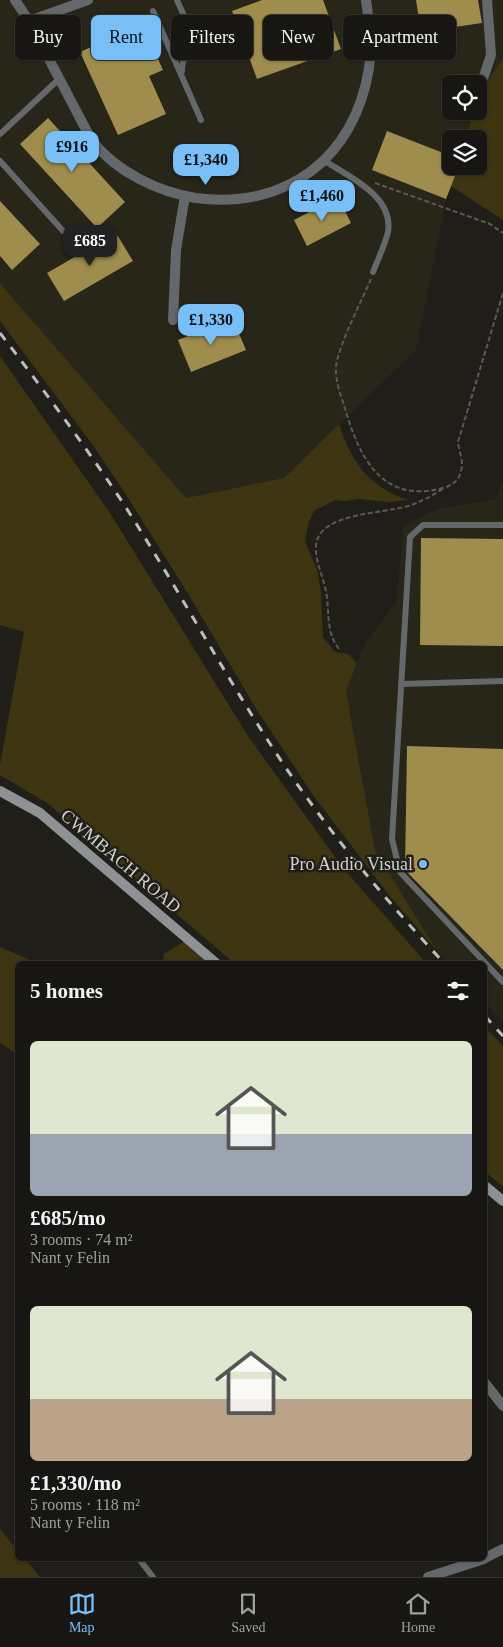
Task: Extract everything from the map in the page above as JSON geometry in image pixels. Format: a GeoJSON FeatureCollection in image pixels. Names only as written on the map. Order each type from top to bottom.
{"type":"FeatureCollection","features":[{"type":"Feature","properties":{"kind":"main road","name":"CWMBACH ROAD"},"geometry":{"type":"LineString","coordinates":[[0,790],[40,813],[213,961]]}},
{"type":"Feature","properties":{"kind":"main road"},"geometry":{"type":"LineString","coordinates":[[487,1188],[503,1201]]}},
{"type":"Feature","properties":{"kind":"street"},"geometry":{"type":"LineString","coordinates":[[15,0],[26,15]]}},
{"type":"Feature","properties":{"kind":"street"},"geometry":{"type":"LineString","coordinates":[[47,15],[88,0]]}},
{"type":"Feature","properties":{"kind":"street"},"geometry":{"type":"LineString","coordinates":[[49,60],[92,141],[110,161],[150,184],[185,196],[222,199],[270,192],[295,182],[312,172],[325,161],[348,132],[357,113],[369,67],[370,50],[366,0]]}},
{"type":"Feature","properties":{"kind":"street"},"geometry":{"type":"LineString","coordinates":[[484,75],[491,56],[487,0]]}},
{"type":"Feature","properties":{"kind":"street"},"geometry":{"type":"LineString","coordinates":[[173,320],[176,250],[185,196]]}},
{"type":"Feature","properties":{"kind":"street"},"geometry":{"type":"LineString","coordinates":[[487,1386],[503,1406]]}},
{"type":"Feature","properties":{"kind":"street"},"geometry":{"type":"LineString","coordinates":[[487,1557],[503,1549]]}},
{"type":"Feature","properties":{"kind":"street"},"geometry":{"type":"LineString","coordinates":[[428,1577],[476,1561]]}},
{"type":"Feature","properties":{"kind":"lane"},"geometry":{"type":"LineString","coordinates":[[177,0],[191,39],[182,63],[182,78]]}},
{"type":"Feature","properties":{"kind":"lane"},"geometry":{"type":"LineString","coordinates":[[153,11],[202,120]]}},
{"type":"Feature","properties":{"kind":"lane"},"geometry":{"type":"LineString","coordinates":[[0,134],[59,80]]}},
{"type":"Feature","properties":{"kind":"lane"},"geometry":{"type":"LineString","coordinates":[[325,161],[366,189],[384,207],[387,214],[388,230],[374,272]]}},
{"type":"Feature","properties":{"kind":"lane"},"geometry":{"type":"LineString","coordinates":[[0,162],[63,232]]}},
{"type":"Feature","properties":{"kind":"lane"},"geometry":{"type":"LineString","coordinates":[[483,961],[400,872],[392,839],[410,537],[423,525],[503,525]]}},
{"type":"Feature","properties":{"kind":"lane"},"geometry":{"type":"LineString","coordinates":[[402,684],[503,681]]}},
{"type":"Feature","properties":{"kind":"lane"},"geometry":{"type":"LineString","coordinates":[[487,965],[503,982]]}},
{"type":"Feature","properties":{"kind":"lane"},"geometry":{"type":"LineString","coordinates":[[141,1561],[153,1577]]}},
{"type":"Feature","properties":{"kind":"path"},"geometry":{"type":"LineString","coordinates":[[368,181],[490,224],[503,233]]}},
{"type":"Feature","properties":{"kind":"path"},"geometry":{"type":"LineString","coordinates":[[374,272],[338,356],[336,368],[339,390],[352,431],[368,463],[388,482],[403,489],[416,491],[446,488]]}},
{"type":"Feature","properties":{"kind":"path"},"geometry":{"type":"LineString","coordinates":[[339,649],[329,630],[326,591],[317,556],[316,545],[319,537],[325,528],[338,521],[407,506],[424,500],[453,484],[461,473],[462,457],[458,442],[503,293]]}},
{"type":"Feature","properties":{"kind":"shaded area"},"geometry":{"type":"Polygon","coordinates":[[[0,0],[503,0],[503,59],[487,85],[487,75],[442,75],[442,120],[471,120],[469,130],[442,130],[442,175],[455,175],[446,199],[416,350],[284,478],[186,498],[0,283],[0,0]]]}},
{"type":"Feature","properties":{"kind":"shaded area"},"geometry":{"type":"Polygon","coordinates":[[[503,59],[503,220],[451,186],[455,175],[487,175],[487,130],[469,130],[471,120],[487,120],[487,84],[503,59]]]}},
{"type":"Feature","properties":{"kind":"shaded area"},"geometry":{"type":"Polygon","coordinates":[[[0,283],[186,498],[284,478],[339,424],[349,450],[363,471],[382,488],[408,500],[389,502],[358,499],[335,500],[314,511],[308,524],[305,542],[317,569],[321,593],[323,637],[335,652],[348,654],[357,663],[346,691],[375,850],[437,951],[389,895],[315,798],[255,707],[187,592],[125,493],[92,444],[0,321],[0,283]]]}},
{"type":"Feature","properties":{"kind":"shaded area"},"geometry":{"type":"Polygon","coordinates":[[[0,356],[110,513],[248,736],[343,868],[424,961],[231,961],[47,803],[0,775],[0,765],[24,632],[0,625],[0,356]]]}},
{"type":"Feature","properties":{"kind":"shaded area"},"geometry":{"type":"Polygon","coordinates":[[[503,481],[503,1022],[487,1005],[487,961],[446,961],[437,951],[375,850],[346,691],[365,643],[397,601],[403,526],[440,508],[496,499],[503,481]]]}},
{"type":"Feature","properties":{"kind":"shaded area"},"geometry":{"type":"Polygon","coordinates":[[[185,941],[208,961],[163,961],[164,954],[185,941]]]}},
{"type":"Feature","properties":{"kind":"shaded area"},"geometry":{"type":"Polygon","coordinates":[[[0,947],[31,961],[15,961],[15,1053],[0,1043],[0,947]]]}},
{"type":"Feature","properties":{"kind":"shaded area"},"geometry":{"type":"Polygon","coordinates":[[[487,1029],[503,1046],[503,1186],[487,1174],[487,1029]]]}},
{"type":"Feature","properties":{"kind":"shaded area"},"geometry":{"type":"Polygon","coordinates":[[[0,1529],[15,1548],[15,1561],[27,1561],[40,1577],[0,1577],[0,1529]]]}},
{"type":"Feature","properties":{"kind":"building"},"geometry":{"type":"Polygon","coordinates":[[[262,0],[323,0],[329,15],[263,15],[263,60],[310,60],[257,79],[250,60],[253,60],[253,15],[233,15],[232,11],[262,0]]]}},
{"type":"Feature","properties":{"kind":"building"},"geometry":{"type":"Polygon","coordinates":[[[416,0],[478,0],[482,23],[456,27],[456,15],[418,15],[416,0]]]}},
{"type":"Feature","properties":{"kind":"building"},"geometry":{"type":"Polygon","coordinates":[[[333,27],[341,49],[333,52],[333,27]]]}},
{"type":"Feature","properties":{"kind":"building"},"geometry":{"type":"Polygon","coordinates":[[[91,47],[91,60],[158,60],[163,70],[149,76],[166,114],[118,135],[81,52],[91,47]]]}},
{"type":"Feature","properties":{"kind":"building"},"geometry":{"type":"Polygon","coordinates":[[[48,118],[125,202],[97,228],[20,144],[48,118]]]}},
{"type":"Feature","properties":{"kind":"building"},"geometry":{"type":"Polygon","coordinates":[[[387,131],[442,152],[442,175],[455,175],[446,199],[372,170],[387,131]]]}},
{"type":"Feature","properties":{"kind":"building"},"geometry":{"type":"Polygon","coordinates":[[[338,197],[351,223],[307,246],[294,220],[338,197]]]}},
{"type":"Feature","properties":{"kind":"building"},"geometry":{"type":"Polygon","coordinates":[[[0,201],[40,244],[12,270],[0,256],[0,201]]]}},
{"type":"Feature","properties":{"kind":"building"},"geometry":{"type":"Polygon","coordinates":[[[116,233],[133,261],[64,301],[47,273],[116,233]]]}},
{"type":"Feature","properties":{"kind":"building"},"geometry":{"type":"Polygon","coordinates":[[[228,320],[233,333],[238,331],[246,350],[191,372],[178,340],[228,320]]]}},
{"type":"Feature","properties":{"kind":"building"},"geometry":{"type":"Polygon","coordinates":[[[421,538],[503,539],[503,646],[420,645],[421,538]]]}},
{"type":"Feature","properties":{"kind":"building"},"geometry":{"type":"Polygon","coordinates":[[[407,746],[503,749],[503,970],[405,870],[407,746]]]}},
{"type":"Feature","properties":{"kind":"railway"},"geometry":{"type":"LineString","coordinates":[[0,333],[64,418],[125,506],[245,703],[304,794],[362,869],[442,961]]}},
{"type":"Feature","properties":{"kind":"railway"},"geometry":{"type":"LineString","coordinates":[[487,1018],[503,1036]]}},
{"type":"Feature","properties":{"kind":"place","name":"Pro Audio Visual"},"geometry":{"type":"Point","coordinates":[423,864]}}]}
